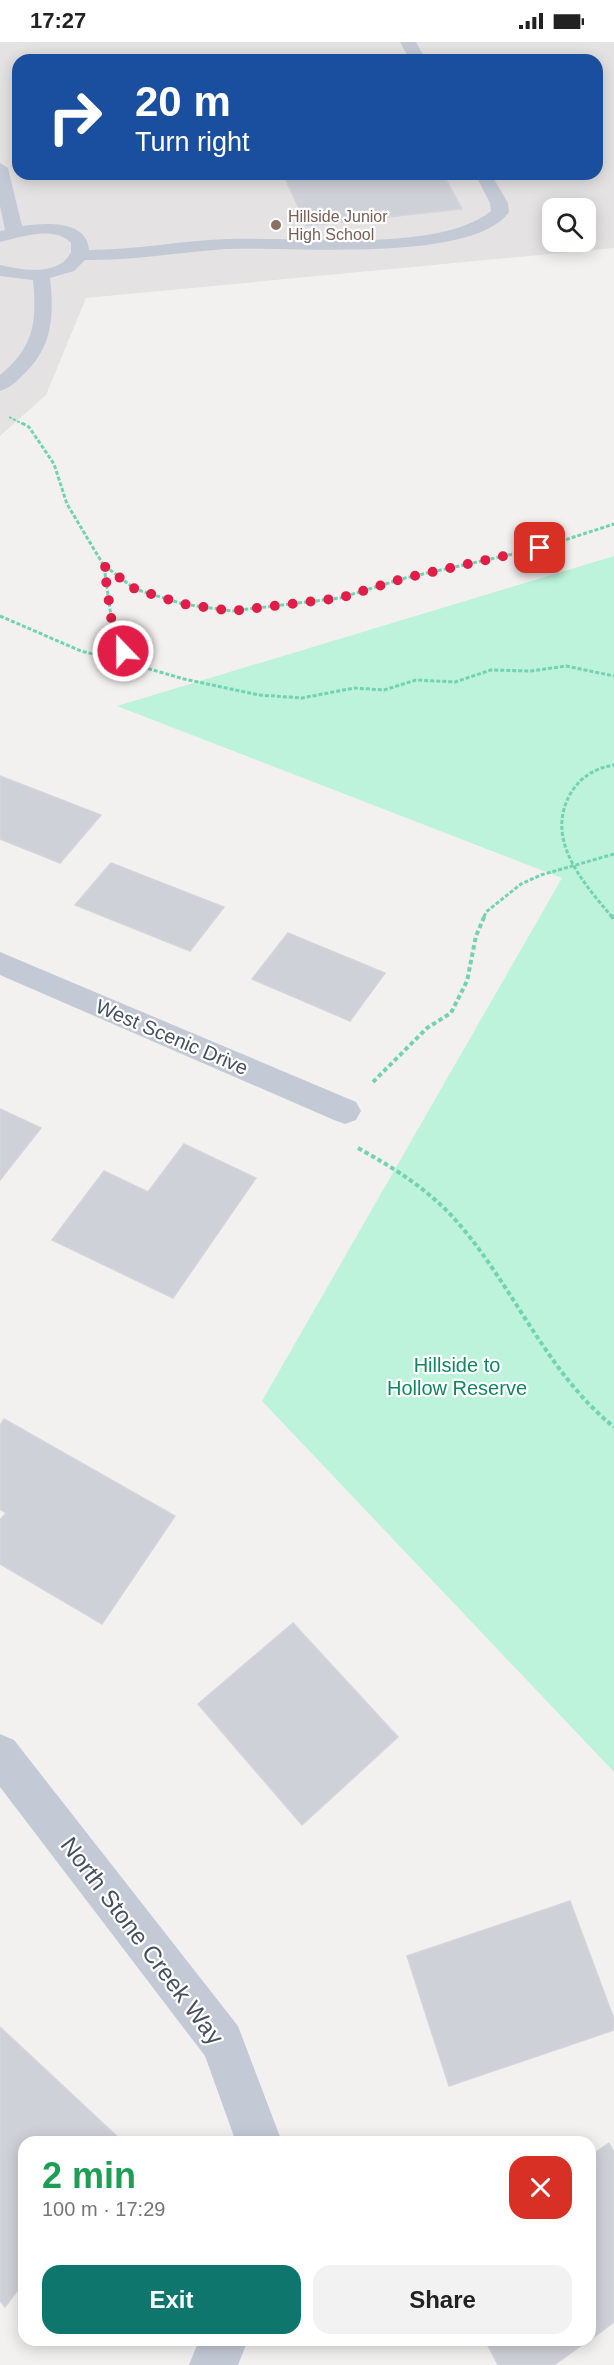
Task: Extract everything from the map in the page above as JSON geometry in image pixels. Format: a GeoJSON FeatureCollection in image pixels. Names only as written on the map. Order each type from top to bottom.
{"type":"FeatureCollection","features":[{"type":"Feature","properties":{"kind":"street","name":"West Scenic Drive"},"geometry":{"type":"LineString","coordinates":[[0,963],[338,1108]]}},
{"type":"Feature","properties":{"kind":"street","name":"North Stone Creek Way"},"geometry":{"type":"LineString","coordinates":[[0,1754],[222,2042],[257,2136]]}},
{"type":"Feature","properties":{"kind":"street"},"geometry":{"type":"LineString","coordinates":[[213,2365],[221,2346]]}},
{"type":"Feature","properties":{"kind":"lane"},"geometry":{"type":"LineString","coordinates":[[0,168],[7,234],[38,228],[66,232],[80,245],[80,255]]}},
{"type":"Feature","properties":{"kind":"lane"},"geometry":{"type":"LineString","coordinates":[[0,270],[23,276],[42,275],[67,267],[80,255],[120,255],[229,244],[378,243],[462,234],[484,227],[500,212],[499,203],[486,180]]}},
{"type":"Feature","properties":{"kind":"lane"},"geometry":{"type":"LineString","coordinates":[[0,385],[25,365],[38,344],[43,323],[42,275]]}},
{"type":"Feature","properties":{"kind":"path"},"geometry":{"type":"LineString","coordinates":[[0,415],[29,427],[41,441],[54,464],[67,504],[104,566],[135,589],[173,601],[232,611],[340,598],[405,578],[540,548],[614,524]]}},
{"type":"Feature","properties":{"kind":"path"},"geometry":{"type":"LineString","coordinates":[[104,566],[114,638],[132,664]]}},
{"type":"Feature","properties":{"kind":"path"},"geometry":{"type":"LineString","coordinates":[[0,616],[63,646],[104,660],[132,664],[184,679],[259,695],[302,698],[354,688],[384,690],[416,680],[455,682],[491,670],[531,671],[566,666],[614,676]]}},
{"type":"Feature","properties":{"kind":"path"},"geometry":{"type":"LineString","coordinates":[[614,765],[586,774],[568,794],[560,819],[562,842],[578,877],[614,919]]}},
{"type":"Feature","properties":{"kind":"path"},"geometry":{"type":"LineString","coordinates":[[369,1085],[427,1028],[451,1013],[467,981],[476,936],[486,912],[521,884],[614,854]]}},
{"type":"Feature","properties":{"kind":"path"},"geometry":{"type":"LineString","coordinates":[[338,1108],[324,1129],[402,1173],[434,1198],[480,1249],[525,1319],[604,1420],[614,1427]]}},
{"type":"Feature","properties":{"kind":"shaded area","name":"Hillside Junior High School"},"geometry":{"type":"Polygon","coordinates":[[[0,42],[614,42],[614,248],[596,250],[596,198],[542,198],[542,252],[572,252],[86,298],[46,395],[0,436],[0,42]]]}},
{"type":"Feature","properties":{"kind":"green space","name":"Hillside to Hollow Reserve"},"geometry":{"type":"Polygon","coordinates":[[[614,556],[614,1772],[262,1401],[562,878],[117,706],[614,556]]]}},
{"type":"Feature","properties":{"kind":"building"},"geometry":{"type":"Polygon","coordinates":[[[286,180],[446,180],[462,209],[307,226],[286,180]]]}},
{"type":"Feature","properties":{"kind":"building"},"geometry":{"type":"Polygon","coordinates":[[[0,776],[101,815],[60,863],[0,839],[0,776]]]}},
{"type":"Feature","properties":{"kind":"building"},"geometry":{"type":"Polygon","coordinates":[[[111,863],[224,907],[190,951],[75,905],[111,863]]]}},
{"type":"Feature","properties":{"kind":"building"},"geometry":{"type":"Polygon","coordinates":[[[288,933],[385,973],[350,1021],[252,979],[288,933]]]}},
{"type":"Feature","properties":{"kind":"building"},"geometry":{"type":"Polygon","coordinates":[[[0,1109],[41,1128],[0,1180],[0,1109]]]}},
{"type":"Feature","properties":{"kind":"building"},"geometry":{"type":"Polygon","coordinates":[[[184,1144],[256,1178],[173,1298],[52,1240],[104,1171],[148,1192],[184,1144]]]}},
{"type":"Feature","properties":{"kind":"building"},"geometry":{"type":"Polygon","coordinates":[[[4,1419],[175,1516],[102,1624],[0,1564],[0,1520],[6,1513],[0,1509],[0,1425],[4,1419]]]}},
{"type":"Feature","properties":{"kind":"building"},"geometry":{"type":"Polygon","coordinates":[[[293,1623],[398,1737],[302,1825],[198,1704],[293,1623]]]}},
{"type":"Feature","properties":{"kind":"building"},"geometry":{"type":"Polygon","coordinates":[[[570,1901],[614,2019],[614,2030],[449,2086],[407,1956],[570,1901]]]}},
{"type":"Feature","properties":{"kind":"building"},"geometry":{"type":"Polygon","coordinates":[[[0,2027],[117,2136],[18,2136],[18,2290],[5,2307],[0,2301],[0,2027]]]}},
{"type":"Feature","properties":{"kind":"building"},"geometry":{"type":"Polygon","coordinates":[[[609,2143],[614,2152],[614,2322],[596,2336],[596,2152],[609,2143]]]}},
{"type":"Feature","properties":{"kind":"building"},"geometry":{"type":"Polygon","coordinates":[[[488,2346],[581,2346],[554,2365],[498,2365],[488,2346]]]}},
{"type":"Feature","properties":{"kind":"place","name":"Hillside Junior High School"},"geometry":{"type":"Point","coordinates":[276,225]}},
{"type":"Feature","properties":{"kind":"route"},"geometry":{"type":"LineString","coordinates":[[123,651],[114,638],[104,566],[135,589],[183,604],[232,611],[340,598],[405,578],[540,548]]}}]}
